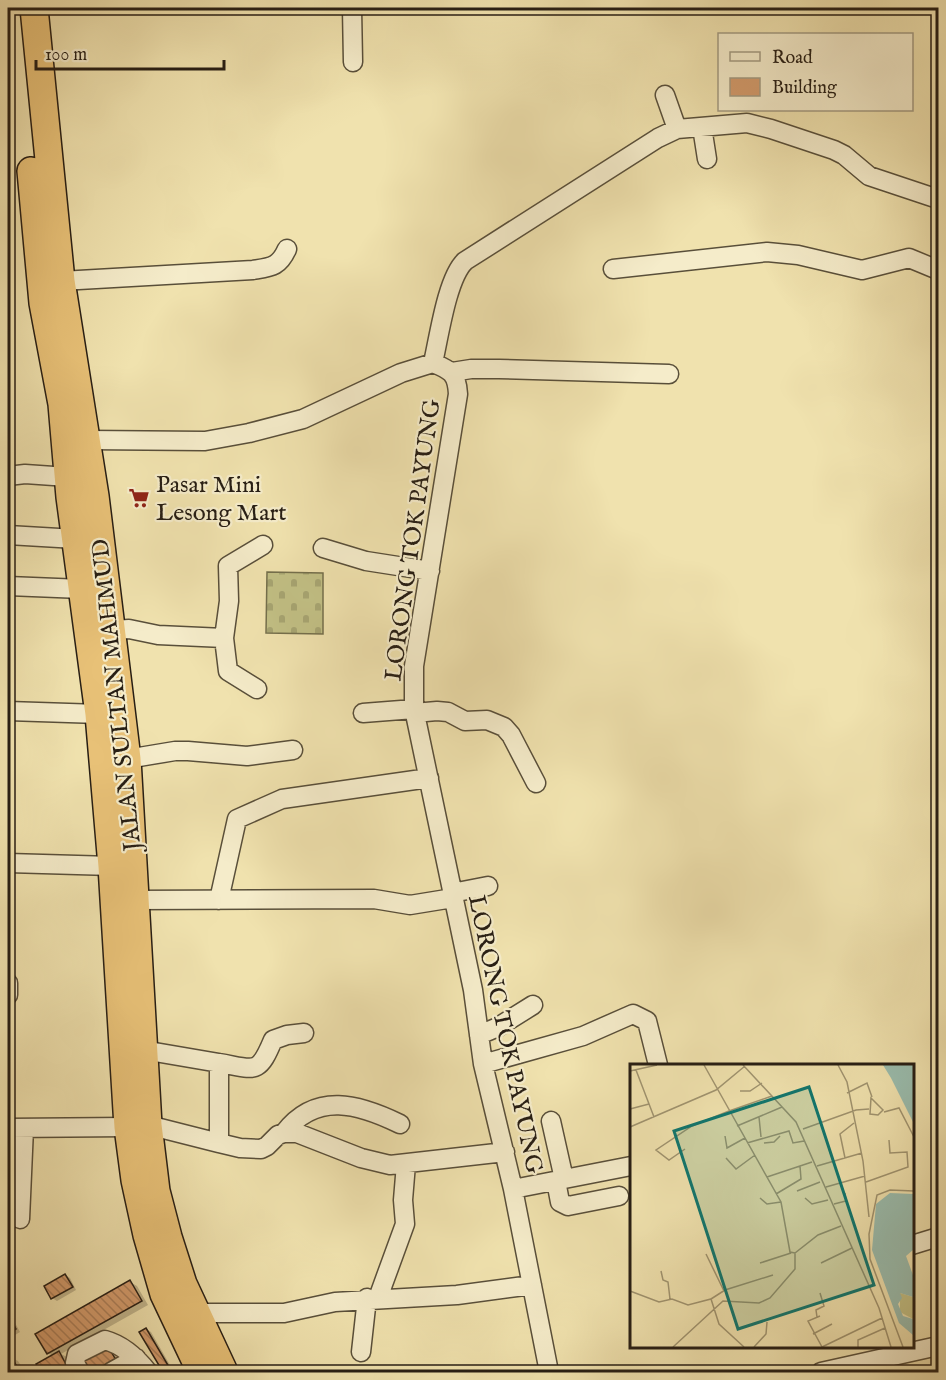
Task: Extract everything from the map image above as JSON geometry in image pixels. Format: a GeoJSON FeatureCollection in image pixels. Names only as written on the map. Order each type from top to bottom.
{"type":"FeatureCollection","features":[{"type":"Feature","properties":{"kind":"highway","name":"JALAN SULTAN MAHMUD"},"geometry":{"type":"LineString","coordinates":[[16,8],[22,45],[43,303],[78,490],[112,630],[127,759],[143,1050],[135,1180],[155,1267],[164,1294],[201,1372]]}},
{"type":"Feature","properties":{"kind":"highway","name":"JALAN SULTAN MAHMUD"},"geometry":{"type":"LineString","coordinates":[[34,8],[61,281],[87,440],[78,490],[76,539],[99,714],[138,1126],[183,1284],[224,1372]]}},
{"type":"Feature","properties":{"kind":"street"},"geometry":{"type":"LineString","coordinates":[[352,8],[353,62]]}},
{"type":"Feature","properties":{"kind":"street"},"geometry":{"type":"LineString","coordinates":[[665,94],[677,129]]}},
{"type":"Feature","properties":{"kind":"street"},"geometry":{"type":"LineString","coordinates":[[729,125],[739,111]]}},
{"type":"Feature","properties":{"kind":"street"},"geometry":{"type":"LineString","coordinates":[[433,363],[453,278],[465,261],[658,138],[677,129],[747,123],[760,126],[834,150],[844,155],[869,176],[939,199]]}},
{"type":"Feature","properties":{"kind":"street"},"geometry":{"type":"LineString","coordinates":[[702,127],[707,159]]}},
{"type":"Feature","properties":{"kind":"street"},"geometry":{"type":"LineString","coordinates":[[61,281],[253,270],[273,266],[282,259],[287,249]]}},
{"type":"Feature","properties":{"kind":"street"},"geometry":{"type":"LineString","coordinates":[[614,269],[767,252],[798,255],[862,270],[909,258],[939,270]]}},
{"type":"Feature","properties":{"kind":"street","name":"LORONG TOK PAYUNG"},"geometry":{"type":"LineString","coordinates":[[87,440],[206,441],[249,433],[303,419],[401,373],[433,363],[452,372],[458,382],[458,394],[414,666],[414,711],[473,990],[483,1064],[513,1189],[549,1372]]}},
{"type":"Feature","properties":{"kind":"street"},"geometry":{"type":"LineString","coordinates":[[452,372],[499,369],[669,374]]}},
{"type":"Feature","properties":{"kind":"street"},"geometry":{"type":"LineString","coordinates":[[8,476],[25,474],[78,490]]}},
{"type":"Feature","properties":{"kind":"street"},"geometry":{"type":"LineString","coordinates":[[8,535],[76,539]]}},
{"type":"Feature","properties":{"kind":"street"},"geometry":{"type":"LineString","coordinates":[[257,688],[228,671],[224,638],[229,601],[228,566],[263,545]]}},
{"type":"Feature","properties":{"kind":"street"},"geometry":{"type":"LineString","coordinates":[[323,548],[366,561],[430,571]]}},
{"type":"Feature","properties":{"kind":"street"},"geometry":{"type":"LineString","coordinates":[[8,586],[82,589]]}},
{"type":"Feature","properties":{"kind":"street"},"geometry":{"type":"LineString","coordinates":[[112,630],[224,638]]}},
{"type":"Feature","properties":{"kind":"street"},"geometry":{"type":"LineString","coordinates":[[8,711],[99,714]]}},
{"type":"Feature","properties":{"kind":"street"},"geometry":{"type":"LineString","coordinates":[[363,713],[448,712],[465,721],[488,720],[504,727],[511,735],[536,783]]}},
{"type":"Feature","properties":{"kind":"street"},"geometry":{"type":"LineString","coordinates":[[127,759],[175,751],[247,756],[293,750]]}},
{"type":"Feature","properties":{"kind":"street"},"geometry":{"type":"LineString","coordinates":[[219,900],[237,819],[282,799],[429,778]]}},
{"type":"Feature","properties":{"kind":"street"},"geometry":{"type":"LineString","coordinates":[[8,862],[112,866]]}},
{"type":"Feature","properties":{"kind":"street"},"geometry":{"type":"LineString","coordinates":[[134,900],[374,899],[410,905],[488,886]]}},
{"type":"Feature","properties":{"kind":"street"},"geometry":{"type":"LineString","coordinates":[[8,983],[8,995]]}},
{"type":"Feature","properties":{"kind":"street"},"geometry":{"type":"LineString","coordinates":[[479,1035],[498,1027],[533,1005]]}},
{"type":"Feature","properties":{"kind":"street"},"geometry":{"type":"LineString","coordinates":[[483,1064],[583,1036],[633,1014],[647,1021],[658,1064]]}},
{"type":"Feature","properties":{"kind":"street"},"geometry":{"type":"LineString","coordinates":[[143,1050],[249,1068],[260,1066],[265,1061],[273,1040],[304,1033]]}},
{"type":"Feature","properties":{"kind":"street"},"geometry":{"type":"LineString","coordinates":[[219,1063],[219,1143]]}},
{"type":"Feature","properties":{"kind":"street"},"geometry":{"type":"LineString","coordinates":[[284,1133],[302,1114],[335,1104],[370,1110],[400,1124]]}},
{"type":"Feature","properties":{"kind":"street"},"geometry":{"type":"LineString","coordinates":[[550,1120],[560,1180],[560,1202],[568,1206],[619,1196]]}},
{"type":"Feature","properties":{"kind":"street"},"geometry":{"type":"LineString","coordinates":[[20,1219],[16,1128],[138,1126],[240,1148],[261,1149],[278,1135],[297,1133],[361,1158],[390,1165],[505,1152]]}},
{"type":"Feature","properties":{"kind":"street"},"geometry":{"type":"LineString","coordinates":[[361,1352],[372,1298],[405,1224],[403,1200],[406,1164]]}},
{"type":"Feature","properties":{"kind":"street"},"geometry":{"type":"LineString","coordinates":[[513,1189],[630,1166]]}},
{"type":"Feature","properties":{"kind":"street"},"geometry":{"type":"LineString","coordinates":[[913,1245],[939,1237]]}},
{"type":"Feature","properties":{"kind":"street"},"geometry":{"type":"LineString","coordinates":[[195,1313],[284,1313],[335,1302],[372,1298],[457,1295],[532,1284]]}},
{"type":"Feature","properties":{"kind":"street"},"geometry":{"type":"LineString","coordinates":[[80,1372],[75,1363],[77,1354],[103,1341],[114,1343],[136,1358],[148,1372]]}},
{"type":"Feature","properties":{"kind":"street"},"geometry":{"type":"LineString","coordinates":[[821,1372],[939,1346]]}},
{"type":"Feature","properties":{"kind":"street"},"geometry":{"type":"LineString","coordinates":[[111,1372],[136,1358]]}},
{"type":"Feature","properties":{"kind":"green space"},"geometry":{"type":"Polygon","coordinates":[[[267,572],[323,573],[323,634],[266,633],[267,572]]]}},
{"type":"Feature","properties":{"kind":"building"},"geometry":{"type":"Polygon","coordinates":[[[65,1274],[73,1287],[51,1299],[44,1286],[65,1274]]]}},
{"type":"Feature","properties":{"kind":"building"},"geometry":{"type":"Polygon","coordinates":[[[130,1280],[142,1301],[47,1354],[35,1334],[130,1280]]]}},
{"type":"Feature","properties":{"kind":"building"},"geometry":{"type":"Polygon","coordinates":[[[8,1314],[16,1329],[8,1334],[8,1314]]]}},
{"type":"Feature","properties":{"kind":"building"},"geometry":{"type":"Polygon","coordinates":[[[146,1328],[172,1372],[163,1372],[139,1332],[146,1328]]]}},
{"type":"Feature","properties":{"kind":"building"},"geometry":{"type":"Polygon","coordinates":[[[108,1346],[117,1362],[99,1372],[89,1372],[82,1360],[108,1346]]]}},
{"type":"Feature","properties":{"kind":"building"},"geometry":{"type":"Polygon","coordinates":[[[59,1351],[70,1372],[41,1372],[36,1364],[59,1351]]]}},
{"type":"Feature","properties":{"kind":"building"},"geometry":{"type":"Polygon","coordinates":[[[10,1355],[19,1370],[8,1372],[8,1356],[10,1355]]]}},
{"type":"Feature","properties":{"kind":"place","name":"Pasar Mini Lesong Mart"},"geometry":{"type":"Point","coordinates":[139,498]}}]}
